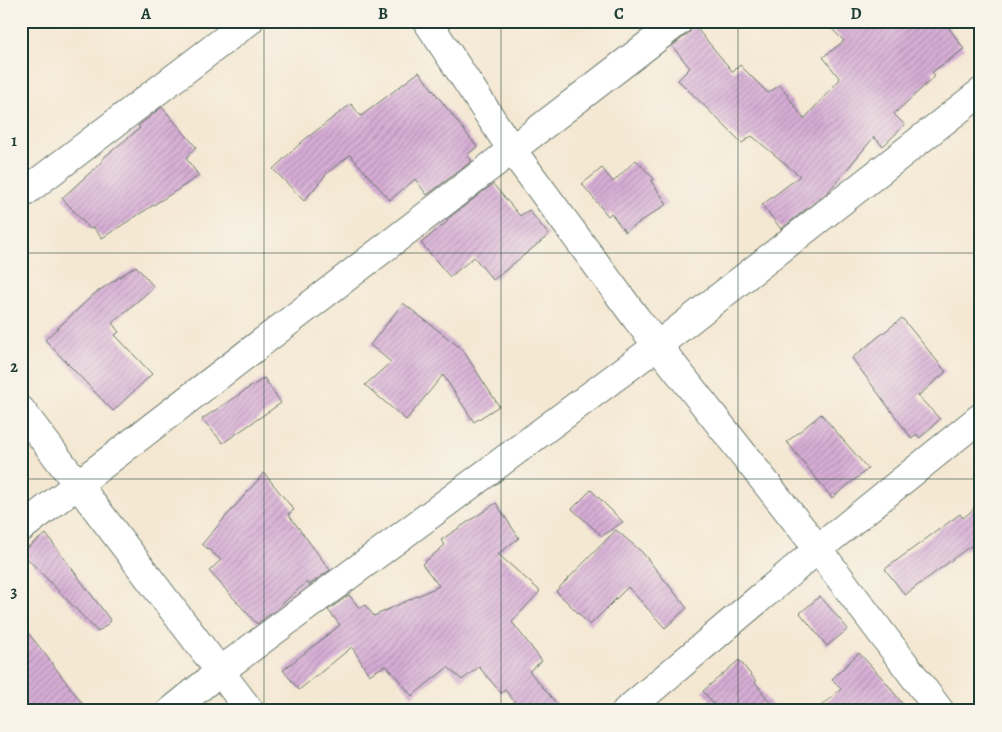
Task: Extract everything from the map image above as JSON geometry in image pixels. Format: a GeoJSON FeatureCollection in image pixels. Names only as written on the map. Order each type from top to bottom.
{"type":"FeatureCollection","features":[{"type":"Feature","properties":{"kind":"street"},"geometry":{"type":"LineString","coordinates":[[21,195],[249,21]]}},
{"type":"Feature","properties":{"kind":"street"},"geometry":{"type":"LineString","coordinates":[[427,21],[512,150],[657,346],[818,549],[940,711]]}},
{"type":"Feature","properties":{"kind":"street"},"geometry":{"type":"LineString","coordinates":[[21,528],[679,21]]}},
{"type":"Feature","properties":{"kind":"street"},"geometry":{"type":"LineString","coordinates":[[171,711],[219,672],[657,346],[981,92]]}},
{"type":"Feature","properties":{"kind":"street"},"geometry":{"type":"LineString","coordinates":[[21,410],[250,711]]}},
{"type":"Feature","properties":{"kind":"street"},"geometry":{"type":"LineString","coordinates":[[626,711],[818,549],[981,418]]}},
{"type":"Feature","properties":{"kind":"building"},"geometry":{"type":"Polygon","coordinates":[[[824,21],[944,21],[964,49],[932,72],[935,76],[894,114],[905,125],[883,146],[874,137],[828,192],[781,229],[762,205],[800,176],[752,136],[742,143],[678,80],[690,68],[672,46],[689,33],[694,25],[733,72],[740,65],[768,93],[780,85],[804,119],[840,79],[823,57],[844,41],[824,21]]]}},
{"type":"Feature","properties":{"kind":"building"},"geometry":{"type":"Polygon","coordinates":[[[419,72],[477,147],[467,155],[472,161],[427,195],[415,179],[390,200],[350,155],[328,172],[304,201],[273,169],[304,140],[351,104],[361,116],[419,72]]]}},
{"type":"Feature","properties":{"kind":"building"},"geometry":{"type":"Polygon","coordinates":[[[162,107],[196,147],[186,158],[199,176],[102,238],[93,227],[90,229],[62,198],[103,161],[102,159],[140,128],[138,126],[162,107]]]}},
{"type":"Feature","properties":{"kind":"building"},"geometry":{"type":"Polygon","coordinates":[[[636,160],[654,179],[651,181],[667,204],[625,232],[611,213],[608,216],[582,184],[602,168],[613,182],[636,160]]]}},
{"type":"Feature","properties":{"kind":"building"},"geometry":{"type":"Polygon","coordinates":[[[493,184],[520,216],[529,210],[549,235],[493,280],[474,257],[450,277],[421,243],[448,221],[446,220],[493,184]]]}},
{"type":"Feature","properties":{"kind":"building"},"geometry":{"type":"Polygon","coordinates":[[[136,266],[154,287],[112,323],[119,332],[115,335],[152,374],[113,411],[45,340],[94,294],[136,266]]]}},
{"type":"Feature","properties":{"kind":"building"},"geometry":{"type":"Polygon","coordinates":[[[403,303],[462,349],[499,406],[474,422],[443,375],[406,420],[365,385],[391,362],[370,345],[403,303]]]}},
{"type":"Feature","properties":{"kind":"building"},"geometry":{"type":"Polygon","coordinates":[[[902,318],[946,372],[918,396],[940,419],[920,438],[917,434],[912,439],[852,358],[902,318]]]}},
{"type":"Feature","properties":{"kind":"building"},"geometry":{"type":"Polygon","coordinates":[[[264,378],[281,403],[223,443],[202,419],[264,378]]]}},
{"type":"Feature","properties":{"kind":"building"},"geometry":{"type":"Polygon","coordinates":[[[821,414],[868,469],[832,498],[787,442],[821,414]]]}},
{"type":"Feature","properties":{"kind":"building"},"geometry":{"type":"Polygon","coordinates":[[[264,473],[294,510],[288,514],[330,570],[309,585],[307,582],[257,624],[209,571],[221,560],[202,544],[264,473]]]}},
{"type":"Feature","properties":{"kind":"building"},"geometry":{"type":"Polygon","coordinates":[[[591,490],[623,522],[602,536],[572,509],[591,490]]]}},
{"type":"Feature","properties":{"kind":"building"},"geometry":{"type":"Polygon","coordinates":[[[496,503],[519,538],[498,554],[540,591],[512,622],[542,661],[529,671],[563,711],[522,711],[505,690],[501,693],[479,667],[462,680],[448,667],[412,696],[386,665],[369,675],[352,647],[299,690],[283,670],[340,625],[328,610],[349,595],[360,609],[365,605],[374,616],[439,586],[422,564],[445,545],[441,540],[496,503]]]}},
{"type":"Feature","properties":{"kind":"building"},"geometry":{"type":"Polygon","coordinates":[[[981,503],[981,538],[905,595],[885,569],[960,514],[963,518],[981,503]]]}},
{"type":"Feature","properties":{"kind":"building"},"geometry":{"type":"Polygon","coordinates":[[[616,530],[642,552],[687,608],[665,628],[628,587],[590,625],[556,591],[616,530]]]}},
{"type":"Feature","properties":{"kind":"building"},"geometry":{"type":"Polygon","coordinates":[[[46,534],[111,621],[98,632],[21,552],[46,534]]]}},
{"type":"Feature","properties":{"kind":"building"},"geometry":{"type":"Polygon","coordinates":[[[820,596],[848,629],[827,646],[800,613],[820,596]]]}},
{"type":"Feature","properties":{"kind":"building"},"geometry":{"type":"Polygon","coordinates":[[[21,624],[45,654],[88,711],[21,711],[21,624]]]}},
{"type":"Feature","properties":{"kind":"building"},"geometry":{"type":"Polygon","coordinates":[[[859,653],[885,681],[908,711],[815,711],[841,689],[832,679],[859,653]]]}},
{"type":"Feature","properties":{"kind":"building"},"geometry":{"type":"Polygon","coordinates":[[[739,660],[776,711],[719,711],[703,691],[739,660]]]}}]}
